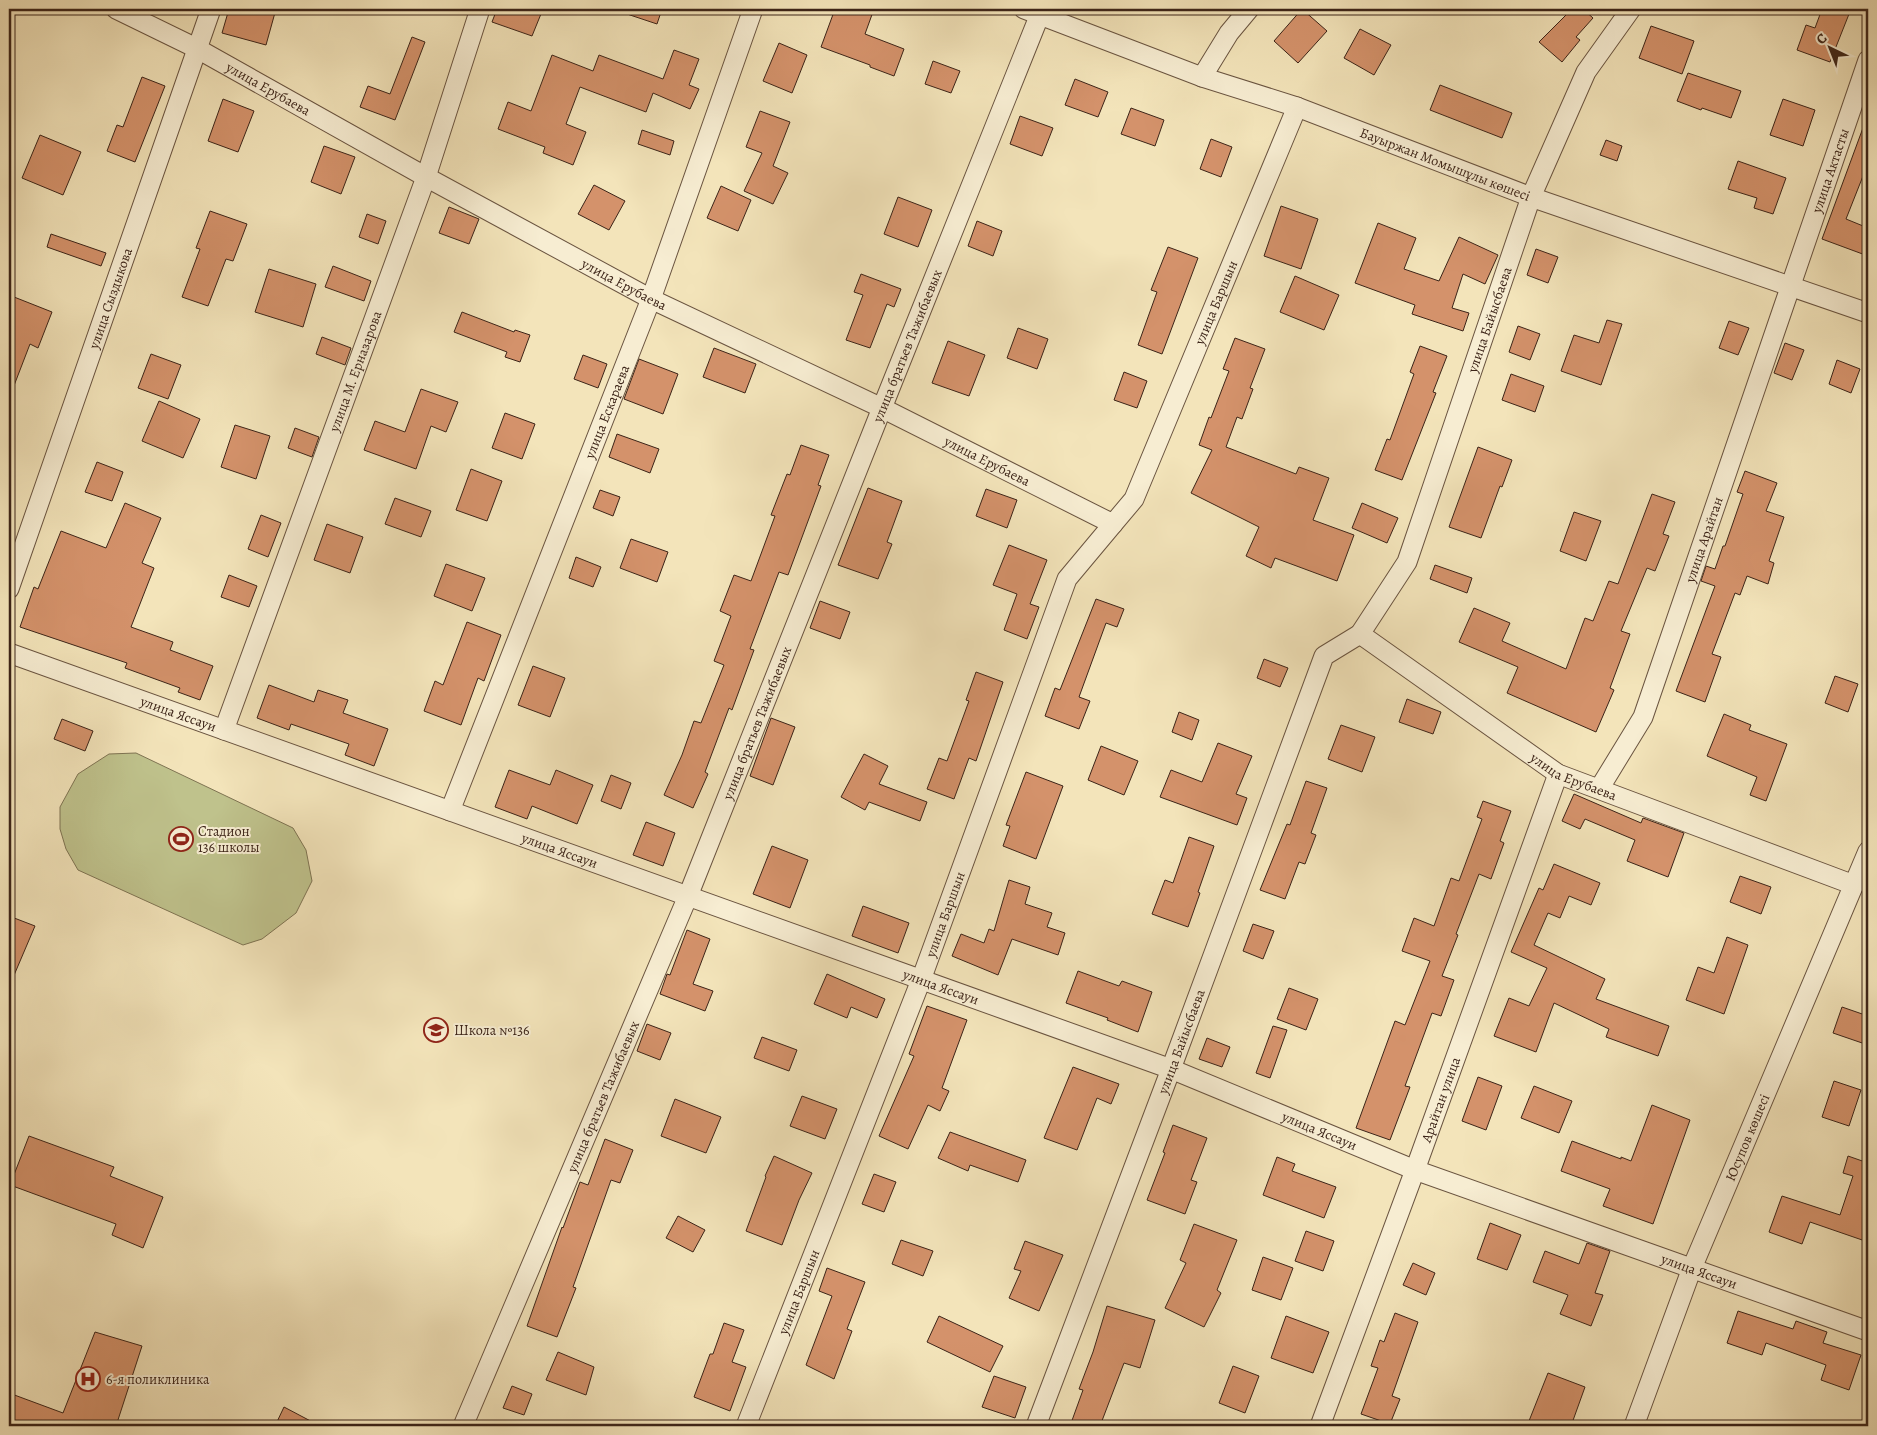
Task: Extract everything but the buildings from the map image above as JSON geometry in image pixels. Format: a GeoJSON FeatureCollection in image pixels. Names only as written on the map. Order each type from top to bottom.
{"type":"FeatureCollection","features":[{"type":"Feature","properties":{"kind":"street","name":"улица Ерубаева"},"geometry":{"type":"LineString","coordinates":[[116,9],[196,48],[426,177],[651,299],[882,408],[1113,524]]}},
{"type":"Feature","properties":{"kind":"street","name":"улица Сыздыкова"},"geometry":{"type":"LineString","coordinates":[[9,589],[211,9]]}},
{"type":"Feature","properties":{"kind":"street","name":"улица М. Ерназарова"},"geometry":{"type":"LineString","coordinates":[[224,730],[426,177],[480,9]]}},
{"type":"Feature","properties":{"kind":"street","name":"улица Ескараева"},"geometry":{"type":"LineString","coordinates":[[450,811],[651,299],[754,9]]}},
{"type":"Feature","properties":{"kind":"street"},"geometry":{"type":"LineString","coordinates":[[1202,77],[1228,33],[1250,9]]}},
{"type":"Feature","properties":{"kind":"street","name":"улица Байысбаева"},"geometry":{"type":"LineString","coordinates":[[1036,1426],[1324,656],[1360,634],[1407,562],[1531,197],[1586,72],[1632,9]]}},
{"type":"Feature","properties":{"kind":"street","name":"Бауыржан Момышұлы көшесі"},"geometry":{"type":"LineString","coordinates":[[1032,12],[1202,77],[1297,107],[1531,197],[1793,283],[1868,313]]}},
{"type":"Feature","properties":{"kind":"street","name":"улица братьев Тажибаевых"},"geometry":{"type":"LineString","coordinates":[[463,1426],[688,896],[882,408],[1032,12]]}},
{"type":"Feature","properties":{"kind":"street","name":"улица Актасты"},"geometry":{"type":"LineString","coordinates":[[1793,283],[1868,60]]}},
{"type":"Feature","properties":{"kind":"street","name":"улица Баршын"},"geometry":{"type":"LineString","coordinates":[[746,1426],[921,980],[1067,579],[1134,499],[1297,107]]}},
{"type":"Feature","properties":{"kind":"street","name":"улица Арайтан"},"geometry":{"type":"LineString","coordinates":[[1600,789],[1643,717],[1793,283]]}},
{"type":"Feature","properties":{"kind":"street","name":"улица Ерубаева"},"geometry":{"type":"LineString","coordinates":[[1360,634],[1558,774],[1854,885]]}},
{"type":"Feature","properties":{"kind":"street","name":"улица Яссауи"},"geometry":{"type":"LineString","coordinates":[[9,653],[1171,1069],[1415,1170],[1868,1331]]}},
{"type":"Feature","properties":{"kind":"street","name":"Арайтан улица"},"geometry":{"type":"LineString","coordinates":[[1320,1426],[1558,774]]}},
{"type":"Feature","properties":{"kind":"street","name":"Юсупов көшесі"},"geometry":{"type":"LineString","coordinates":[[1634,1426],[1692,1268],[1868,851]]}},
{"type":"Feature","properties":{"kind":"green space","name":"Стадион 136 школы"},"geometry":{"type":"Polygon","coordinates":[[[136,753],[293,828],[306,850],[312,881],[296,913],[262,939],[243,945],[78,870],[66,849],[60,829],[60,807],[78,774],[109,754],[136,753]]]}},
{"type":"Feature","properties":{"kind":"place","name":"Стадион 136 школы"},"geometry":{"type":"Point","coordinates":[181,839]}},
{"type":"Feature","properties":{"kind":"place","name":"Школа №136"},"geometry":{"type":"Point","coordinates":[436,1030]}},
{"type":"Feature","properties":{"kind":"place","name":"6-я поликлиника"},"geometry":{"type":"Point","coordinates":[88,1379]}}]}
